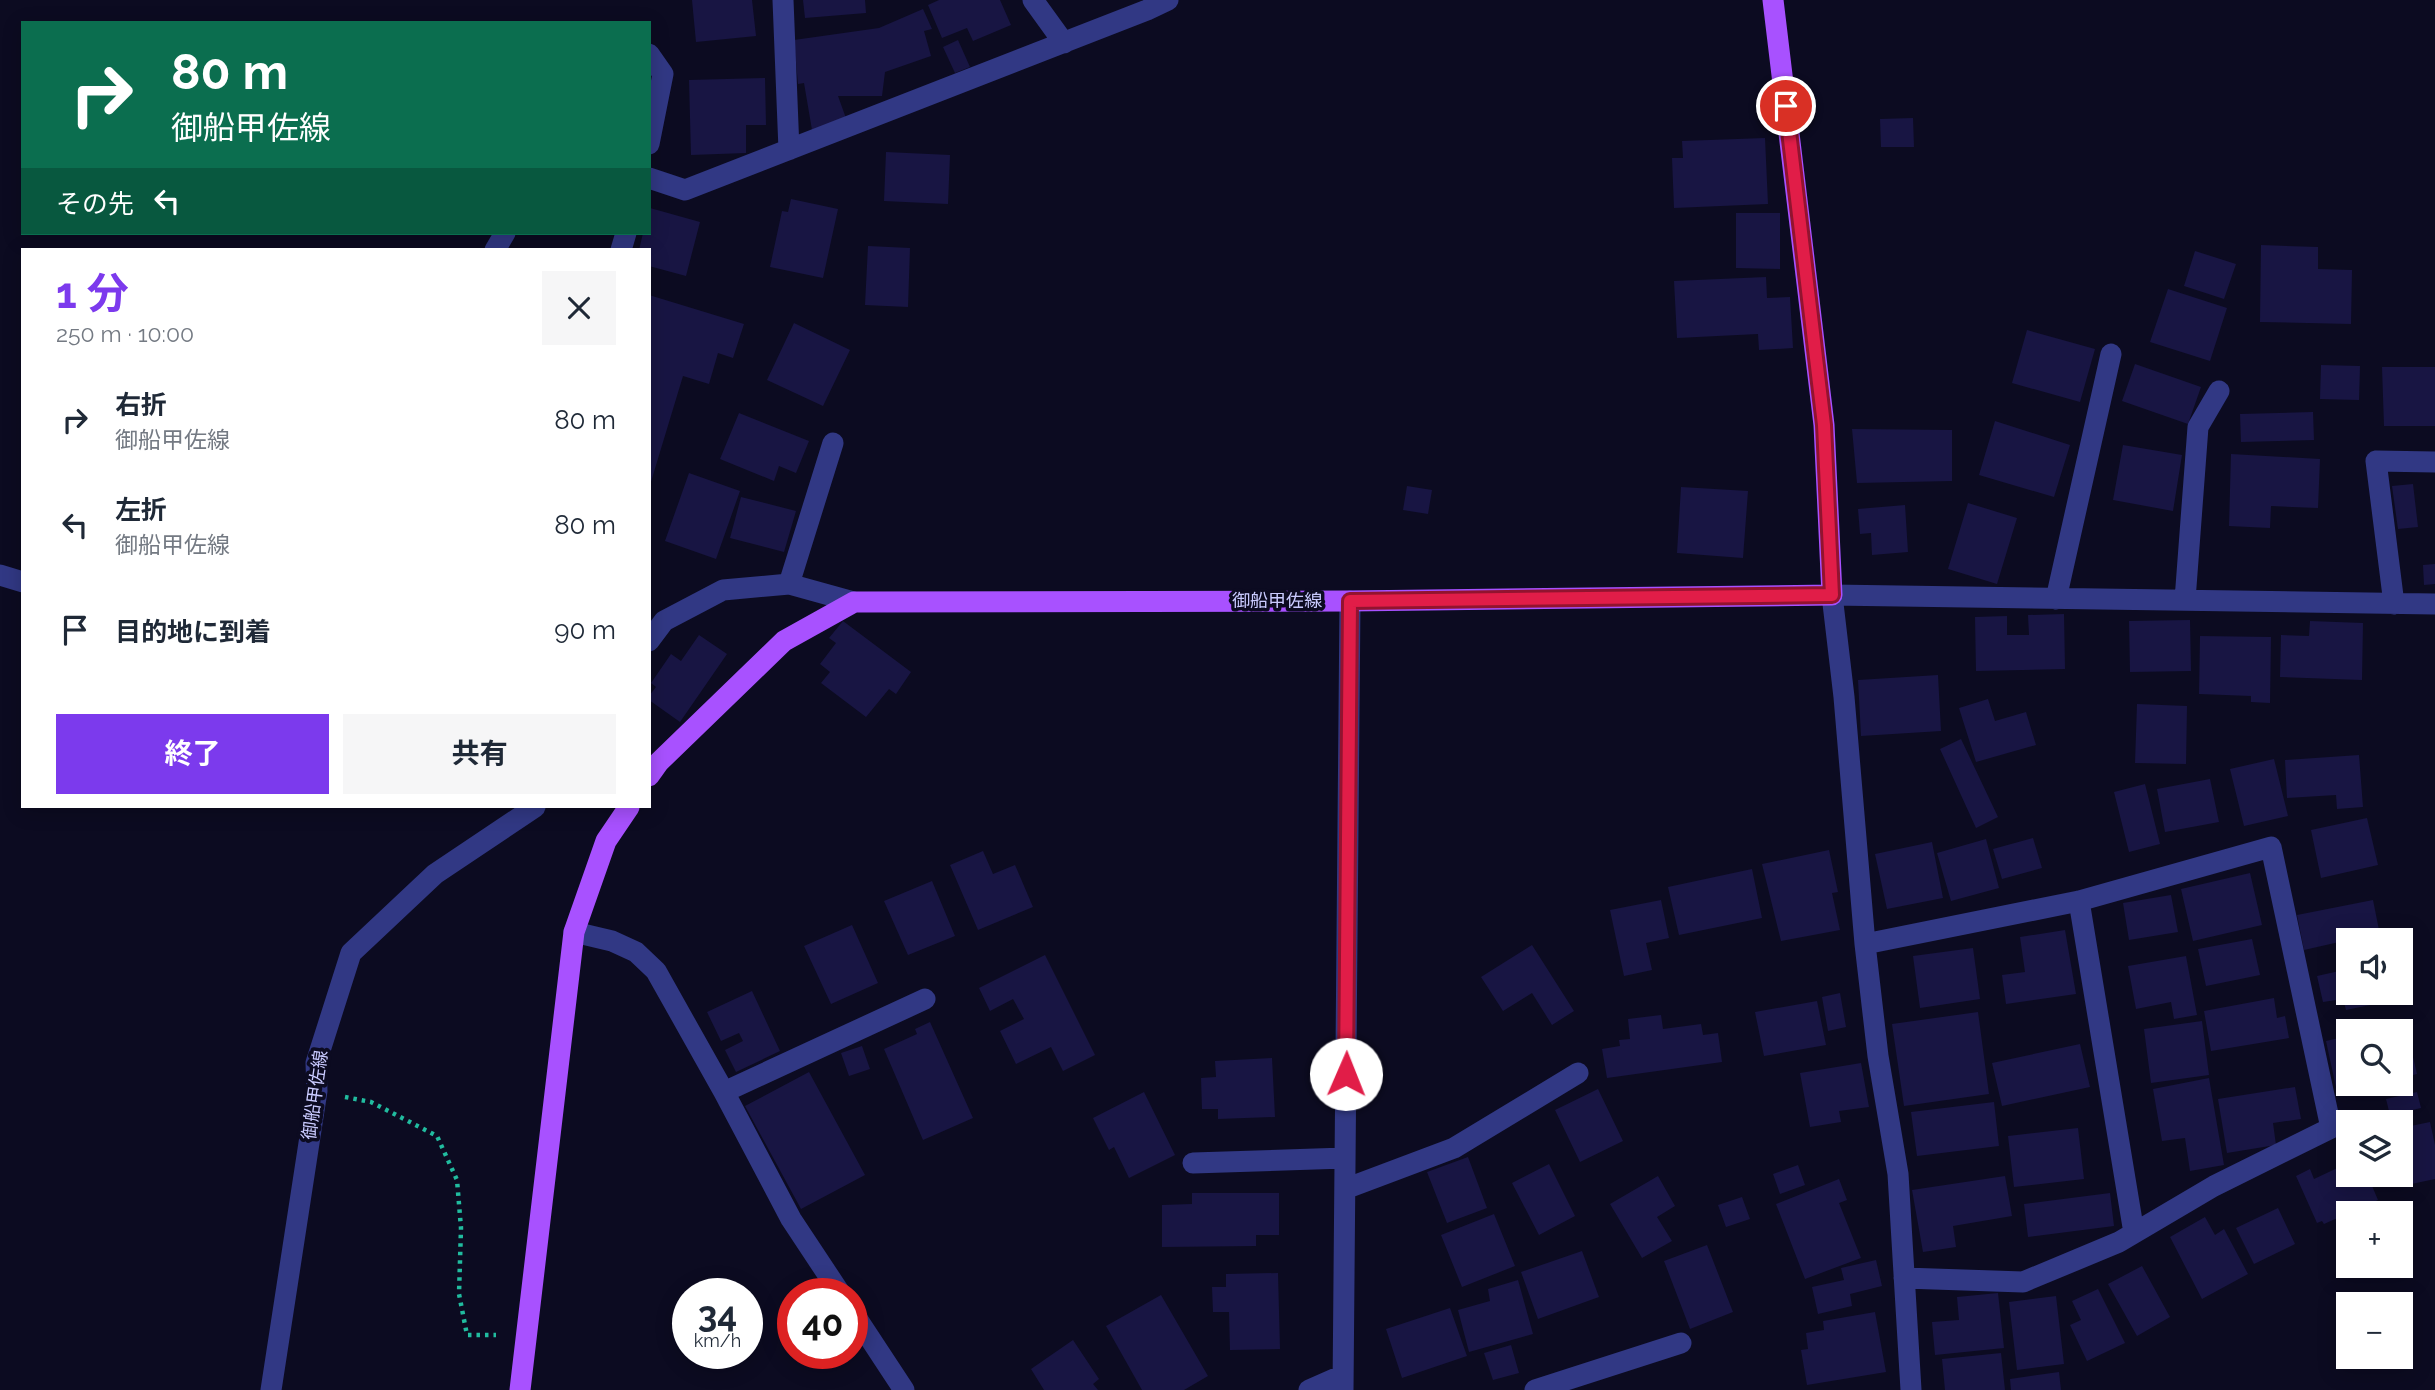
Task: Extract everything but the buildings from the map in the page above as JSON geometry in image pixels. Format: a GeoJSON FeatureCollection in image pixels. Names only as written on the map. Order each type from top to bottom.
{"type":"FeatureCollection","features":[{"type":"Feature","properties":{"kind":"main road"},"geometry":{"type":"LineString","coordinates":[[1773,0],[1824,425],[1832,595]]}},
{"type":"Feature","properties":{"kind":"main road","name":"御船甲佐線"},"geometry":{"type":"LineString","coordinates":[[854,602],[1350,601],[1832,595]]}},
{"type":"Feature","properties":{"kind":"main road"},"geometry":{"type":"LineString","coordinates":[[651,773],[659,762],[784,641],[854,602]]}},
{"type":"Feature","properties":{"kind":"main road"},"geometry":{"type":"LineString","coordinates":[[520,1390],[575,932],[606,841],[628,808]]}},
{"type":"Feature","properties":{"kind":"street"},"geometry":{"type":"LineString","coordinates":[[783,0],[789,150]]}},
{"type":"Feature","properties":{"kind":"street"},"geometry":{"type":"LineString","coordinates":[[1033,0],[1064,43]]}},
{"type":"Feature","properties":{"kind":"street"},"geometry":{"type":"LineString","coordinates":[[651,179],[685,190],[1168,0]]}},
{"type":"Feature","properties":{"kind":"street"},"geometry":{"type":"LineString","coordinates":[[651,57],[663,74],[651,134]]}},
{"type":"Feature","properties":{"kind":"street"},"geometry":{"type":"LineString","coordinates":[[2056,599],[2111,354]]}},
{"type":"Feature","properties":{"kind":"street"},"geometry":{"type":"LineString","coordinates":[[2185,600],[2198,427],[2219,391]]}},
{"type":"Feature","properties":{"kind":"street"},"geometry":{"type":"LineString","coordinates":[[789,584],[833,443]]}},
{"type":"Feature","properties":{"kind":"street"},"geometry":{"type":"LineString","coordinates":[[2395,604],[2376,461],[2435,462]]}},
{"type":"Feature","properties":{"kind":"street"},"geometry":{"type":"LineString","coordinates":[[0,575],[21,581]]}},
{"type":"Feature","properties":{"kind":"street","name":"御船甲佐線"},"geometry":{"type":"LineString","coordinates":[[651,638],[664,621],[723,590],[789,584],[854,602]]}},
{"type":"Feature","properties":{"kind":"street"},"geometry":{"type":"LineString","coordinates":[[1911,1390],[1898,1174],[1878,1056],[1865,944],[1844,697],[1832,595],[2435,604]]}},
{"type":"Feature","properties":{"kind":"street"},"geometry":{"type":"LineString","coordinates":[[1309,1390],[1343,1383],[1350,601]]}},
{"type":"Feature","properties":{"kind":"street","name":"御船甲佐線"},"geometry":{"type":"LineString","coordinates":[[271,1390],[317,1091],[316,1063],[351,953],[435,874],[534,808]]}},
{"type":"Feature","properties":{"kind":"street"},"geometry":{"type":"LineString","coordinates":[[1865,944],[2079,901],[2271,847],[2330,1128],[2214,1186],[2119,1241],[2023,1282],[1904,1278]]}},
{"type":"Feature","properties":{"kind":"street"},"geometry":{"type":"LineString","coordinates":[[2079,901],[2134,1233]]}},
{"type":"Feature","properties":{"kind":"street"},"geometry":{"type":"LineString","coordinates":[[575,932],[612,941],[636,952],[656,971],[791,1219],[830,1278]]}},
{"type":"Feature","properties":{"kind":"street"},"geometry":{"type":"LineString","coordinates":[[724,1092],[925,999]]}},
{"type":"Feature","properties":{"kind":"street"},"geometry":{"type":"LineString","coordinates":[[1345,1189],[1454,1149],[1578,1073]]}},
{"type":"Feature","properties":{"kind":"street"},"geometry":{"type":"LineString","coordinates":[[1193,1163],[1345,1158]]}},
{"type":"Feature","properties":{"kind":"street"},"geometry":{"type":"LineString","coordinates":[[868,1335],[904,1390]]}},
{"type":"Feature","properties":{"kind":"street"},"geometry":{"type":"LineString","coordinates":[[1535,1390],[1681,1343]]}},
{"type":"Feature","properties":{"kind":"path"},"geometry":{"type":"LineString","coordinates":[[317,1091],[371,1102],[437,1136],[457,1180],[461,1228],[459,1293],[467,1335],[526,1335]]}},
{"type":"Feature","properties":{"kind":"route"},"geometry":{"type":"LineString","coordinates":[[1346,1074],[1350,601],[1832,595],[1824,425],[1786,106]]}}]}
